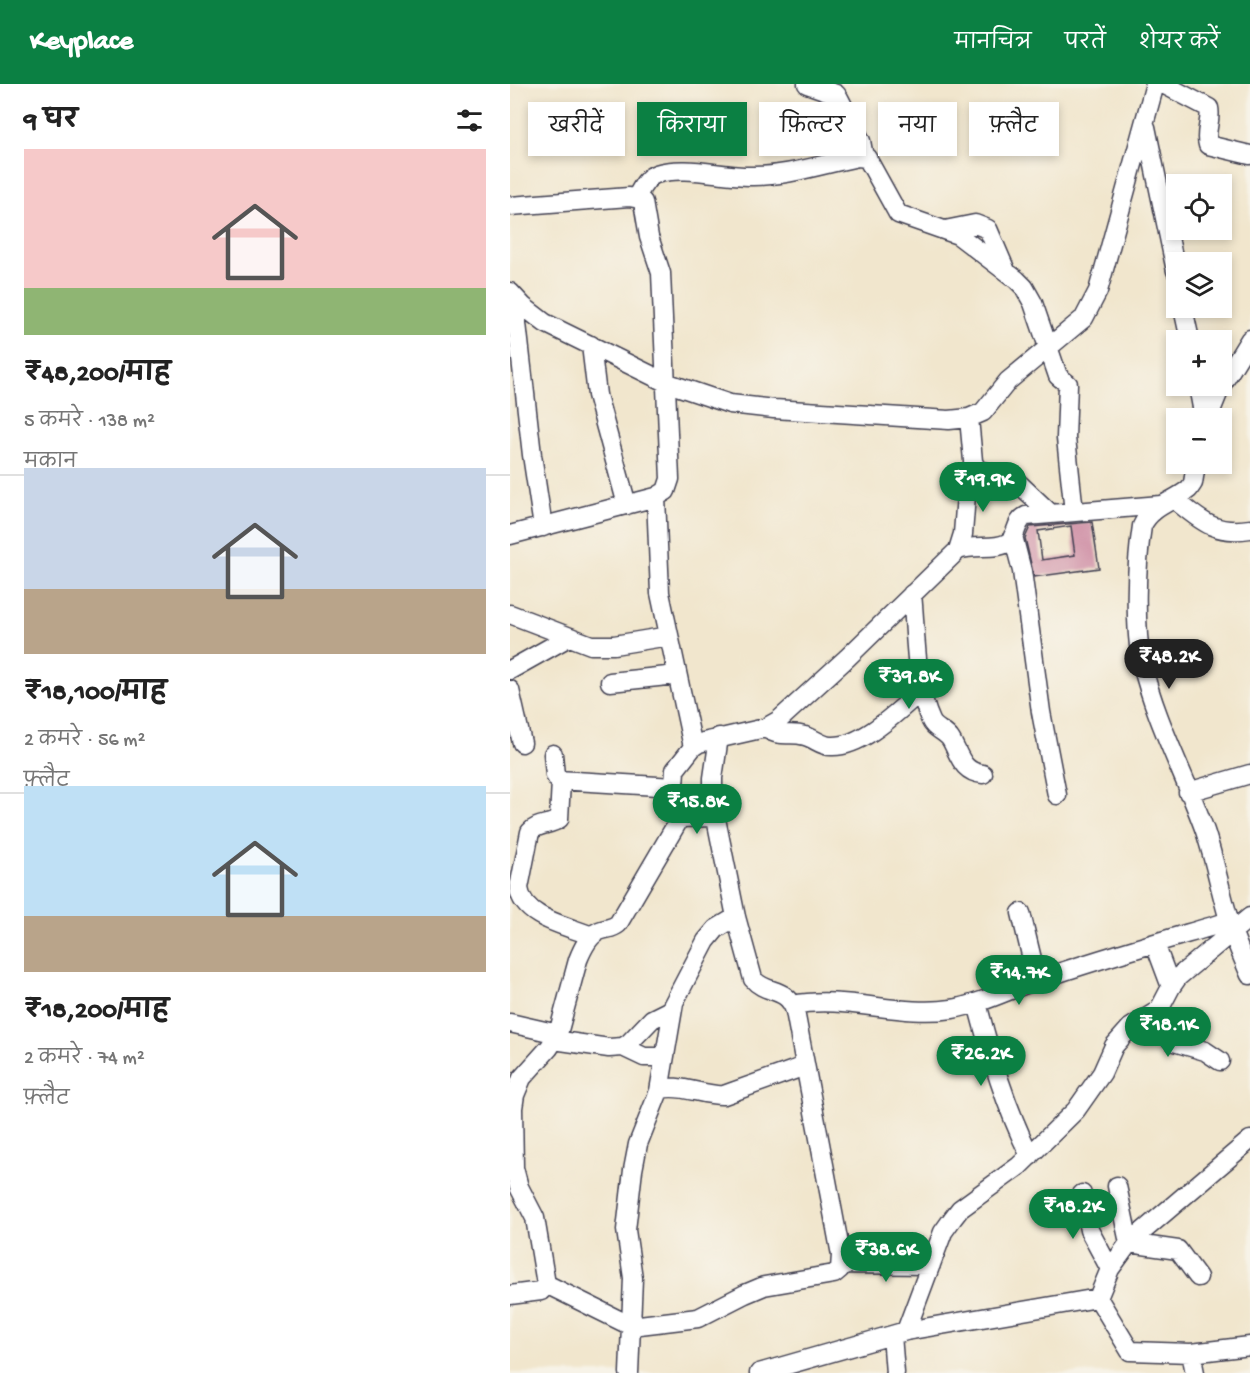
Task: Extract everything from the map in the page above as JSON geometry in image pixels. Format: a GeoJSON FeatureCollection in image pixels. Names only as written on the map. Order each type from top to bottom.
{"type":"FeatureCollection","features":[{"type":"Feature","properties":{"kind":"street"},"geometry":{"type":"LineString","coordinates":[[807,84],[838,96],[861,141],[864,157],[868,160],[898,214],[945,230],[975,224],[988,229],[1006,272],[1017,280],[1028,294],[1050,348],[1058,376],[1068,384],[1066,438],[1074,512]]}},
{"type":"Feature","properties":{"kind":"street"},"geometry":{"type":"LineString","coordinates":[[512,295],[545,323],[665,382],[730,404],[751,408],[949,420],[969,418],[983,412],[1008,381],[1084,318],[1095,300],[1155,84]]}},
{"type":"Feature","properties":{"kind":"street"},"geometry":{"type":"LineString","coordinates":[[1163,84],[1209,108],[1206,141],[1210,147],[1250,155]]}},
{"type":"Feature","properties":{"kind":"street"},"geometry":{"type":"LineString","coordinates":[[1144,122],[1172,252]]}},
{"type":"Feature","properties":{"kind":"street"},"geometry":{"type":"LineString","coordinates":[[636,198],[649,178],[663,172],[695,172],[748,177],[772,175],[864,157]]}},
{"type":"Feature","properties":{"kind":"street"},"geometry":{"type":"LineString","coordinates":[[510,206],[636,198],[644,205],[649,237],[661,273],[670,479],[666,491],[656,497],[510,535]]}},
{"type":"Feature","properties":{"kind":"street"},"geometry":{"type":"LineString","coordinates":[[512,295],[543,527]]}},
{"type":"Feature","properties":{"kind":"street"},"geometry":{"type":"LineString","coordinates":[[1211,408],[1221,386],[1250,339]]}},
{"type":"Feature","properties":{"kind":"street"},"geometry":{"type":"LineString","coordinates":[[591,345],[593,373],[602,415],[627,505]]}},
{"type":"Feature","properties":{"kind":"street"},"geometry":{"type":"LineString","coordinates":[[510,1295],[541,1291],[546,1284],[535,1218],[519,1186],[511,1156],[513,1108],[517,1087],[556,1037],[578,960],[592,936],[618,924],[672,835],[679,818],[674,787],[675,770],[693,747],[704,741],[765,728],[787,713],[958,550],[963,534],[966,495],[974,466],[969,418]]}},
{"type":"Feature","properties":{"kind":"street"},"geometry":{"type":"LineString","coordinates":[[974,466],[982,472],[1015,480],[1051,514]]}},
{"type":"Feature","properties":{"kind":"street"},"geometry":{"type":"LineString","coordinates":[[1194,474],[1189,489],[1145,519],[1142,526],[1137,599],[1139,639],[1149,688],[1204,830],[1231,926],[1250,975]]}},
{"type":"Feature","properties":{"kind":"street"},"geometry":{"type":"LineString","coordinates":[[656,497],[658,580],[693,747]]}},
{"type":"Feature","properties":{"kind":"street"},"geometry":{"type":"LineString","coordinates":[[958,550],[974,546],[1002,545],[1011,540],[1017,525],[1023,518],[1168,502],[1213,528],[1230,531],[1250,529]]}},
{"type":"Feature","properties":{"kind":"street"},"geometry":{"type":"LineString","coordinates":[[1013,536],[1022,571],[1041,712],[1057,795]]}},
{"type":"Feature","properties":{"kind":"street"},"geometry":{"type":"LineString","coordinates":[[912,594],[921,691],[934,725],[949,737],[966,768],[971,772],[983,774]]}},
{"type":"Feature","properties":{"kind":"street"},"geometry":{"type":"LineString","coordinates":[[510,614],[567,638],[598,646],[669,636]]}},
{"type":"Feature","properties":{"kind":"street"},"geometry":{"type":"LineString","coordinates":[[510,670],[567,638]]}},
{"type":"Feature","properties":{"kind":"street"},"geometry":{"type":"LineString","coordinates":[[610,682],[677,675]]}},
{"type":"Feature","properties":{"kind":"street"},"geometry":{"type":"LineString","coordinates":[[510,690],[522,743]]}},
{"type":"Feature","properties":{"kind":"street"},"geometry":{"type":"LineString","coordinates":[[765,728],[780,735],[806,736],[826,746],[844,745],[885,723],[921,691]]}},
{"type":"Feature","properties":{"kind":"street"},"geometry":{"type":"LineString","coordinates":[[546,1284],[631,1326],[698,1318],[764,1286],[834,1274],[838,1272],[841,1264],[793,1005],[782,994],[759,985],[753,979],[736,917],[712,792],[719,737]]}},
{"type":"Feature","properties":{"kind":"street"},"geometry":{"type":"LineString","coordinates":[[553,754],[556,780],[674,787]]}},
{"type":"Feature","properties":{"kind":"street"},"geometry":{"type":"LineString","coordinates":[[1188,792],[1250,774]]}},
{"type":"Feature","properties":{"kind":"street"},"geometry":{"type":"LineString","coordinates":[[561,781],[559,819],[538,826],[530,832],[519,888],[520,895],[537,914],[592,936]]}},
{"type":"Feature","properties":{"kind":"street"},"geometry":{"type":"LineString","coordinates":[[679,818],[715,817]]}},
{"type":"Feature","properties":{"kind":"street"},"geometry":{"type":"LineString","coordinates":[[1022,913],[1037,980]]}},
{"type":"Feature","properties":{"kind":"street"},"geometry":{"type":"LineString","coordinates":[[623,1047],[655,1017],[669,1011],[711,934],[736,917]]}},
{"type":"Feature","properties":{"kind":"street"},"geometry":{"type":"LineString","coordinates":[[793,1005],[825,1001],[924,1011],[952,1009],[977,1003],[1037,980],[1155,944],[1231,926],[1250,917]]}},
{"type":"Feature","properties":{"kind":"street"},"geometry":{"type":"LineString","coordinates":[[895,1373],[899,1333],[931,1265],[943,1233],[960,1209],[1019,1166],[1076,1110],[1102,1073],[1114,1046],[1122,1036],[1159,1010],[1171,987],[1231,926]]}},
{"type":"Feature","properties":{"kind":"street"},"geometry":{"type":"LineString","coordinates":[[1155,944],[1171,987]]}},
{"type":"Feature","properties":{"kind":"street"},"geometry":{"type":"LineString","coordinates":[[629,1373],[633,1278],[626,1230],[633,1170],[638,1144],[659,1091],[674,1003]]}},
{"type":"Feature","properties":{"kind":"street"},"geometry":{"type":"LineString","coordinates":[[977,1003],[993,1066],[1004,1098],[1030,1156]]}},
{"type":"Feature","properties":{"kind":"street"},"geometry":{"type":"LineString","coordinates":[[1153,1015],[1165,1034],[1174,1042],[1205,1051],[1221,1061]]}},
{"type":"Feature","properties":{"kind":"street"},"geometry":{"type":"LineString","coordinates":[[510,1023],[556,1037],[609,1048],[623,1047],[644,1057],[664,1057]]}},
{"type":"Feature","properties":{"kind":"street"},"geometry":{"type":"LineString","coordinates":[[659,1091],[667,1087],[724,1095],[805,1066]]}},
{"type":"Feature","properties":{"kind":"street"},"geometry":{"type":"LineString","coordinates":[[1098,1298],[1110,1269],[1129,1243],[1250,1140]]}},
{"type":"Feature","properties":{"kind":"street"},"geometry":{"type":"LineString","coordinates":[[1117,1186],[1129,1243]]}},
{"type":"Feature","properties":{"kind":"street"},"geometry":{"type":"LineString","coordinates":[[1082,1194],[1089,1230],[1110,1269]]}},
{"type":"Feature","properties":{"kind":"street"},"geometry":{"type":"LineString","coordinates":[[1129,1243],[1178,1250],[1198,1277]]}},
{"type":"Feature","properties":{"kind":"street"},"geometry":{"type":"LineString","coordinates":[[841,1264],[931,1265]]}},
{"type":"Feature","properties":{"kind":"street"},"geometry":{"type":"LineString","coordinates":[[762,1373],[899,1333],[1098,1298]]}},
{"type":"Feature","properties":{"kind":"street"},"geometry":{"type":"LineString","coordinates":[[1098,1298],[1130,1351],[1191,1353],[1250,1346]]}},
{"type":"Feature","properties":{"kind":"street"},"geometry":{"type":"LineString","coordinates":[[1191,1353],[1195,1373]]}},
{"type":"Feature","properties":{"kind":"building"},"geometry":{"type":"Polygon","coordinates":[[[1092,522],[1099,568],[1034,577],[1025,538],[1030,527],[1092,522]],[[1071,526],[1038,531],[1042,560],[1075,555],[1071,526]]]}}]}
